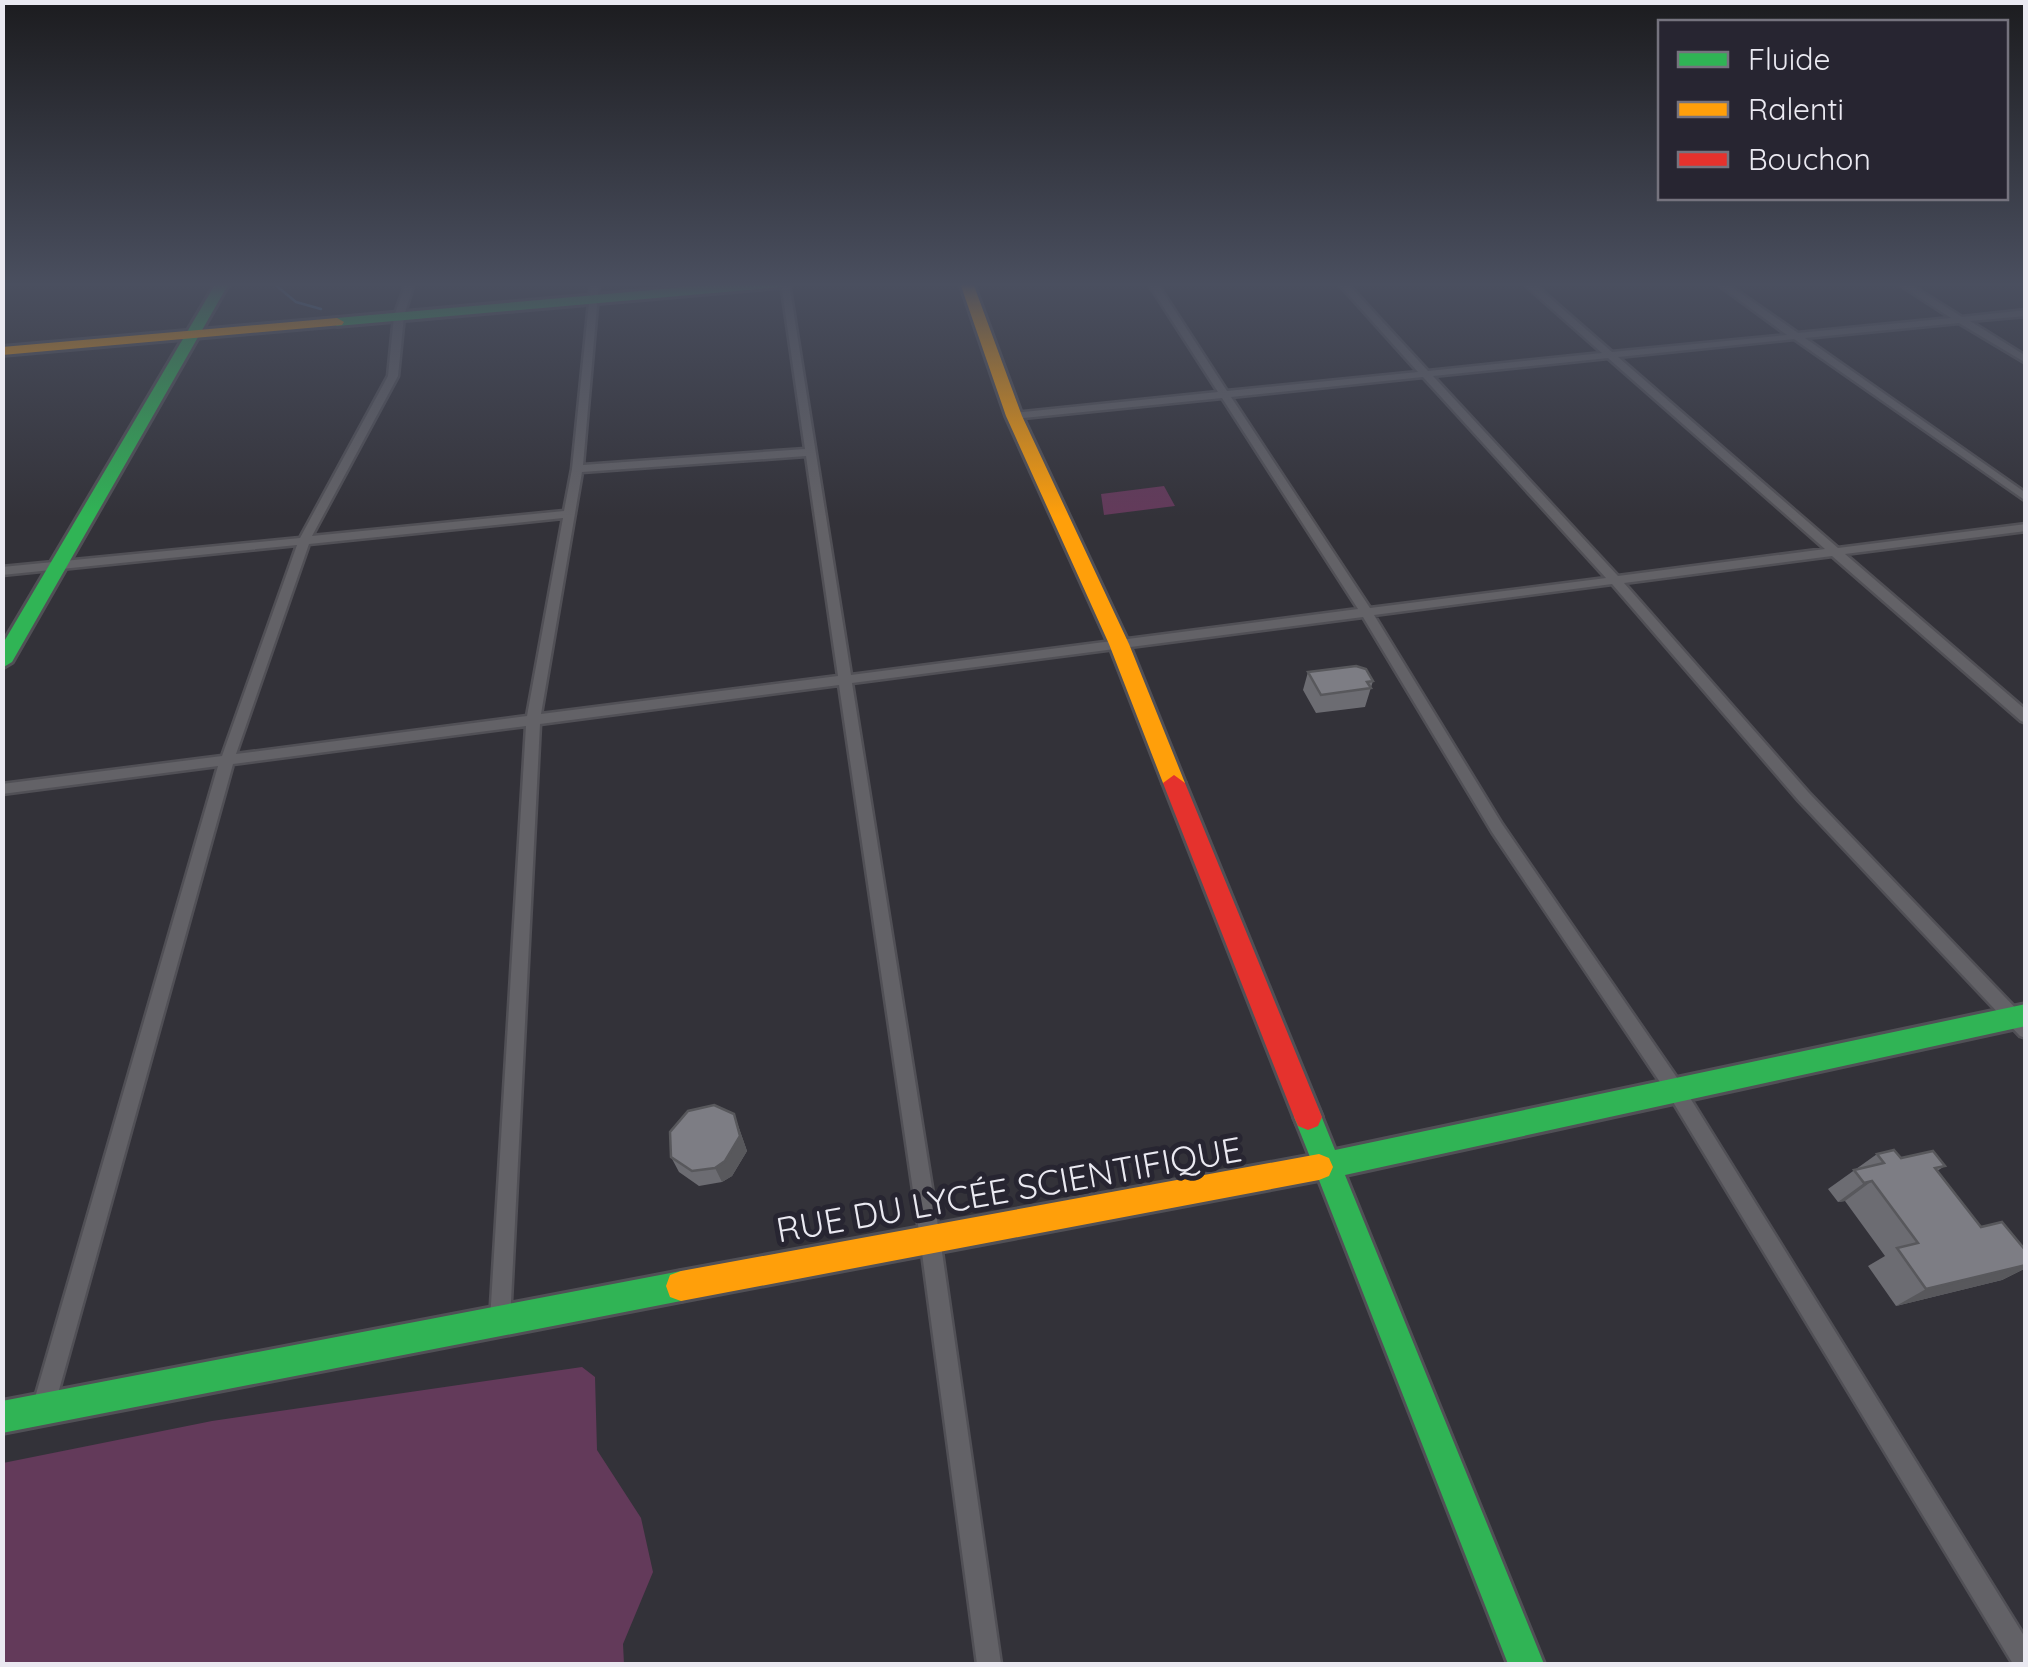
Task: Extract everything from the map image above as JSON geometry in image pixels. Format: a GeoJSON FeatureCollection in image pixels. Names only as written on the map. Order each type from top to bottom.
{"type":"FeatureCollection","features":[{"type":"Feature","properties":{"kind":"street"},"geometry":{"type":"LineString","coordinates":[[2,662],[179,361]]}},
{"type":"Feature","properties":{"kind":"street"},"geometry":{"type":"LineString","coordinates":[[43,1408],[226,760],[306,539],[393,376],[395,361]]}},
{"type":"Feature","properties":{"kind":"street"},"geometry":{"type":"LineString","coordinates":[[500,1321],[533,720],[576,469],[587,361]]}},
{"type":"Feature","properties":{"kind":"street"},"geometry":{"type":"LineString","coordinates":[[795,361],[930,1238],[989,1664]]}},
{"type":"Feature","properties":{"kind":"street"},"geometry":{"type":"LineString","coordinates":[[994,361],[1014,416],[1119,644],[1526,1664]]}},
{"type":"Feature","properties":{"kind":"street"},"geometry":{"type":"LineString","coordinates":[[1203,361],[1366,612],[1497,828],[1676,1091],[2026,1663]]}},
{"type":"Feature","properties":{"kind":"street"},"geometry":{"type":"LineString","coordinates":[[1413,361],[1615,580],[1804,796],[2022,1021]]}},
{"type":"Feature","properties":{"kind":"street"},"geometry":{"type":"LineString","coordinates":[[1014,416],[1564,361]]}},
{"type":"Feature","properties":{"kind":"street"},"geometry":{"type":"LineString","coordinates":[[1615,361],[2026,718]]}},
{"type":"Feature","properties":{"kind":"street"},"geometry":{"type":"LineString","coordinates":[[1830,361],[2026,498]]}},
{"type":"Feature","properties":{"kind":"street"},"geometry":{"type":"LineString","coordinates":[[576,469],[811,452]]}},
{"type":"Feature","properties":{"kind":"street"},"geometry":{"type":"LineString","coordinates":[[2,571],[568,514]]}},
{"type":"Feature","properties":{"kind":"street"},"geometry":{"type":"LineString","coordinates":[[2,789],[2026,527]]}},
{"type":"Feature","properties":{"kind":"street","name":"RUE DU LYCÉE SCIENTIFIQUE"},"geometry":{"type":"LineString","coordinates":[[2,1416],[1325,1165],[2022,1021]]}},
{"type":"Feature","properties":{"kind":"shaded area"},"geometry":{"type":"Polygon","coordinates":[[[1164,486],[1175,506],[1104,515],[1101,494],[1164,486]]]}},
{"type":"Feature","properties":{"kind":"shaded area"},"geometry":{"type":"Polygon","coordinates":[[[582,1367],[595,1377],[597,1450],[641,1518],[653,1572],[623,1644],[624,1664],[3,1664],[3,1463],[212,1421],[582,1367]]]}},
{"type":"Feature","properties":{"kind":"building"},"geometry":{"type":"Polygon","coordinates":[[[1356,666],[1366,669],[1373,681],[1367,682],[1371,688],[1321,695],[1308,672],[1356,666]]]}},
{"type":"Feature","properties":{"kind":"building"},"geometry":{"type":"Polygon","coordinates":[[[714,1105],[734,1114],[740,1136],[725,1161],[715,1168],[692,1171],[671,1157],[670,1132],[688,1111],[714,1105]]]}},
{"type":"Feature","properties":{"kind":"building"},"geometry":{"type":"Polygon","coordinates":[[[1894,1150],[1901,1158],[1933,1151],[1945,1166],[1935,1168],[1981,1227],[2002,1222],[2026,1251],[2026,1265],[1926,1289],[1897,1248],[1918,1243],[1872,1181],[1864,1183],[1854,1170],[1884,1163],[1877,1154],[1894,1150]]]}},
{"type":"Feature","properties":{"kind":"traffic: fast"},"geometry":{"type":"LineString","coordinates":[[2,662],[178,361]]}},
{"type":"Feature","properties":{"kind":"traffic: fast"},"geometry":{"type":"LineString","coordinates":[[1319,1167],[2026,1015]]}},
{"type":"Feature","properties":{"kind":"traffic: fast"},"geometry":{"type":"LineString","coordinates":[[1308,1117],[1526,1664]]}},
{"type":"Feature","properties":{"kind":"traffic: fast"},"geometry":{"type":"LineString","coordinates":[[2,1417],[681,1286]]}},
{"type":"Feature","properties":{"kind":"traffic: slow"},"geometry":{"type":"LineString","coordinates":[[994,361],[1014,416],[1119,644],[1174,783]]}},
{"type":"Feature","properties":{"kind":"traffic: slow"},"geometry":{"type":"LineString","coordinates":[[681,1286],[1319,1167]]}},
{"type":"Feature","properties":{"kind":"traffic: jam"},"geometry":{"type":"LineString","coordinates":[[1174,783],[1308,1117]]}}]}
